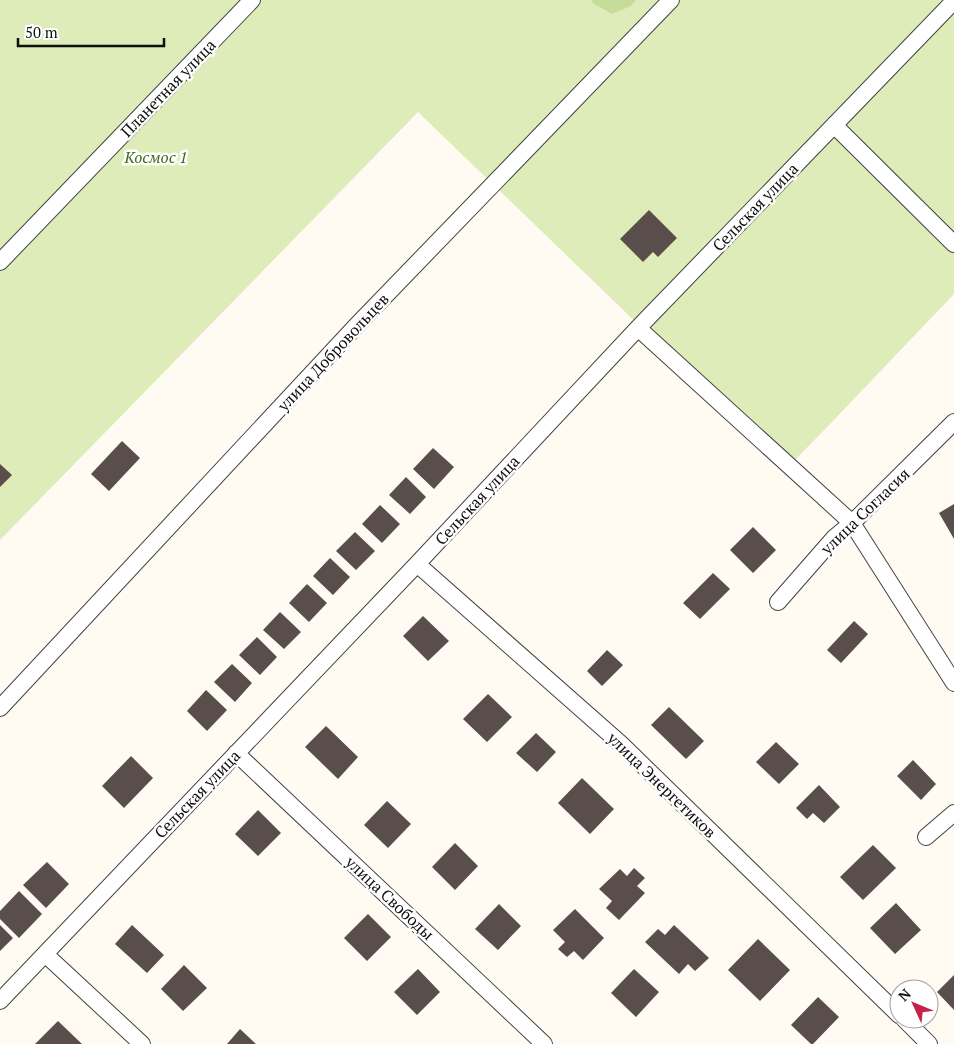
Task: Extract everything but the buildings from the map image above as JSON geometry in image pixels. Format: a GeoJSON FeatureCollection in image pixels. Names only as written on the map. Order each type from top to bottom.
{"type":"FeatureCollection","features":[{"type":"Feature","properties":{"kind":"street","name":"Планетная улица"},"geometry":{"type":"LineString","coordinates":[[0,262],[252,0]]}},
{"type":"Feature","properties":{"kind":"street","name":"улица Добровольцев"},"geometry":{"type":"LineString","coordinates":[[0,707],[357,326],[671,0]]}},
{"type":"Feature","properties":{"kind":"street","name":"Сельская улица"},"geometry":{"type":"LineString","coordinates":[[0,1001],[417,564],[638,328],[954,1]]}},
{"type":"Feature","properties":{"kind":"street"},"geometry":{"type":"LineString","coordinates":[[834,126],[954,244]]}},
{"type":"Feature","properties":{"kind":"street"},"geometry":{"type":"LineString","coordinates":[[638,328],[852,523],[954,683]]}},
{"type":"Feature","properties":{"kind":"street","name":"улица Согласия"},"geometry":{"type":"LineString","coordinates":[[778,602],[834,538],[852,523],[954,422]]}},
{"type":"Feature","properties":{"kind":"street","name":"улица Энергетиков"},"geometry":{"type":"LineString","coordinates":[[417,564],[621,744],[889,1005]]}},
{"type":"Feature","properties":{"kind":"street","name":"улица Свободы"},"geometry":{"type":"LineString","coordinates":[[236,753],[544,1044]]}},
{"type":"Feature","properties":{"kind":"street"},"geometry":{"type":"LineString","coordinates":[[926,837],[954,813]]}},
{"type":"Feature","properties":{"kind":"street"},"geometry":{"type":"LineString","coordinates":[[45,954],[142,1044]]}},
{"type":"Feature","properties":{"kind":"street"},"geometry":{"type":"LineString","coordinates":[[914,1029],[929,1044]]}},
{"type":"Feature","properties":{"kind":"green space","name":"Космос 1"},"geometry":{"type":"Polygon","coordinates":[[[0,0],[954,0],[954,294],[787,468],[418,112],[0,540],[0,0]]]}},
{"type":"Feature","properties":{"kind":"green space"},"geometry":{"type":"Polygon","coordinates":[[[591,0],[636,0],[631,6],[612,14],[594,4],[591,0]]]}}]}
